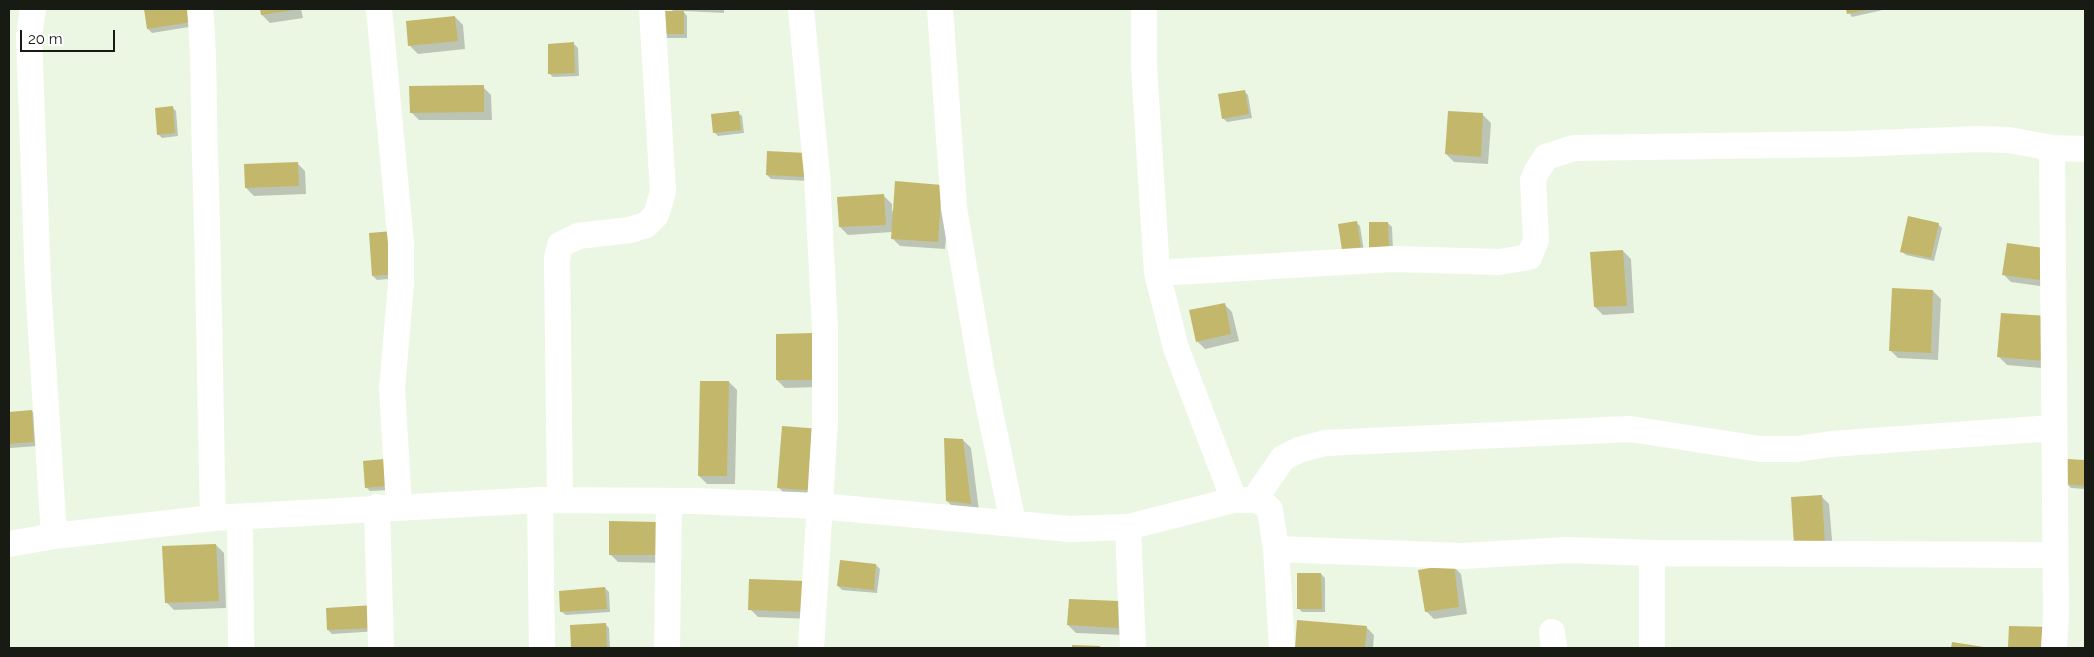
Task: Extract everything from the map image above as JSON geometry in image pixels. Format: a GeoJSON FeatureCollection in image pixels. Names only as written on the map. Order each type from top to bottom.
{"type":"FeatureCollection","features":[{"type":"Feature","properties":{"kind":"street"},"geometry":{"type":"LineString","coordinates":[[33,9],[29,36],[38,283],[54,536]]}},
{"type":"Feature","properties":{"kind":"street"},"geometry":{"type":"LineString","coordinates":[[200,9],[203,37],[202,72],[209,277],[213,518]]}},
{"type":"Feature","properties":{"kind":"street"},"geometry":{"type":"LineString","coordinates":[[379,9],[401,243],[402,283],[392,389],[381,648]]}},
{"type":"Feature","properties":{"kind":"street"},"geometry":{"type":"LineString","coordinates":[[542,648],[550,500],[557,259],[560,245],[578,236],[630,230],[646,226],[656,215],[663,192],[652,9]]}},
{"type":"Feature","properties":{"kind":"street"},"geometry":{"type":"LineString","coordinates":[[801,9],[817,175],[825,329],[825,422],[811,648]]}},
{"type":"Feature","properties":{"kind":"street"},"geometry":{"type":"LineString","coordinates":[[940,9],[954,208],[980,363],[1013,523]]}},
{"type":"Feature","properties":{"kind":"street"},"geometry":{"type":"LineString","coordinates":[[1144,9],[1144,66],[1157,273],[1176,348],[1244,500]]}},
{"type":"Feature","properties":{"kind":"street"},"geometry":{"type":"LineString","coordinates":[[1157,273],[1393,259],[1500,262],[1529,257],[1536,240],[1534,180],[1536,171],[1546,157],[1574,148],[1851,144],[1978,139],[2009,140],[2052,148],[2085,149]]}},
{"type":"Feature","properties":{"kind":"street"},"geometry":{"type":"LineString","coordinates":[[2052,148],[2056,615],[2054,648]]}},
{"type":"Feature","properties":{"kind":"street"},"geometry":{"type":"LineString","coordinates":[[1244,500],[1283,458],[1299,450],[1325,443],[1630,429],[1753,448],[1797,449],[1831,444],[2053,428]]}},
{"type":"Feature","properties":{"kind":"street"},"geometry":{"type":"LineString","coordinates":[[9,544],[54,536],[213,518],[388,507],[550,500],[669,501],[819,506],[1070,529],[1128,527],[1244,500],[1263,503],[1270,510],[1276,549],[1282,648]]}},
{"type":"Feature","properties":{"kind":"street"},"geometry":{"type":"LineString","coordinates":[[667,648],[669,501]]}},
{"type":"Feature","properties":{"kind":"street"},"geometry":{"type":"LineString","coordinates":[[240,517],[241,648]]}},
{"type":"Feature","properties":{"kind":"street"},"geometry":{"type":"LineString","coordinates":[[1128,527],[1133,648]]}},
{"type":"Feature","properties":{"kind":"street"},"geometry":{"type":"LineString","coordinates":[[1276,549],[1462,556],[1568,550],[1652,554],[2054,555]]}},
{"type":"Feature","properties":{"kind":"street"},"geometry":{"type":"LineString","coordinates":[[1652,554],[1652,648]]}},
{"type":"Feature","properties":{"kind":"building"},"geometry":{"type":"Polygon","coordinates":[[[144,9],[190,9],[192,22],[147,29],[144,9]]]}},
{"type":"Feature","properties":{"kind":"building"},"geometry":{"type":"Polygon","coordinates":[[[260,9],[295,9],[295,10],[261,15],[260,9]]]}},
{"type":"Feature","properties":{"kind":"building"},"geometry":{"type":"Polygon","coordinates":[[[1846,9],[1865,9],[1866,10],[1847,14],[1846,9]]]}},
{"type":"Feature","properties":{"kind":"building"},"geometry":{"type":"Polygon","coordinates":[[[662,11],[684,11],[684,34],[662,34],[662,11]]]}},
{"type":"Feature","properties":{"kind":"building"},"geometry":{"type":"Polygon","coordinates":[[[455,16],[458,41],[408,46],[406,21],[455,16]]]}},
{"type":"Feature","properties":{"kind":"building"},"geometry":{"type":"Polygon","coordinates":[[[574,42],[575,73],[548,74],[548,44],[574,42]]]}},
{"type":"Feature","properties":{"kind":"building"},"geometry":{"type":"Polygon","coordinates":[[[484,85],[484,112],[410,113],[409,86],[484,85]]]}},
{"type":"Feature","properties":{"kind":"building"},"geometry":{"type":"Polygon","coordinates":[[[1245,90],[1249,114],[1222,119],[1218,94],[1245,90]]]}},
{"type":"Feature","properties":{"kind":"building"},"geometry":{"type":"Polygon","coordinates":[[[173,106],[175,133],[157,135],[155,108],[173,106]]]}},
{"type":"Feature","properties":{"kind":"building"},"geometry":{"type":"Polygon","coordinates":[[[739,111],[741,130],[713,133],[711,114],[739,111]]]}},
{"type":"Feature","properties":{"kind":"building"},"geometry":{"type":"Polygon","coordinates":[[[1448,111],[1483,113],[1481,157],[1445,154],[1448,111]]]}},
{"type":"Feature","properties":{"kind":"building"},"geometry":{"type":"Polygon","coordinates":[[[767,151],[806,153],[805,177],[766,175],[767,151]]]}},
{"type":"Feature","properties":{"kind":"building"},"geometry":{"type":"Polygon","coordinates":[[[298,162],[299,186],[245,188],[244,164],[298,162]]]}},
{"type":"Feature","properties":{"kind":"building"},"geometry":{"type":"Polygon","coordinates":[[[895,181],[942,185],[938,242],[891,239],[895,181]]]}},
{"type":"Feature","properties":{"kind":"building"},"geometry":{"type":"Polygon","coordinates":[[[884,194],[886,225],[839,227],[837,197],[884,194]]]}},
{"type":"Feature","properties":{"kind":"building"},"geometry":{"type":"Polygon","coordinates":[[[1908,216],[1939,223],[1931,258],[1900,252],[1908,216]]]}},
{"type":"Feature","properties":{"kind":"building"},"geometry":{"type":"Polygon","coordinates":[[[1357,221],[1361,247],[1342,250],[1338,224],[1357,221]]]}},
{"type":"Feature","properties":{"kind":"building"},"geometry":{"type":"Polygon","coordinates":[[[1369,222],[1388,222],[1389,247],[1369,248],[1369,222]]]}},
{"type":"Feature","properties":{"kind":"building"},"geometry":{"type":"Polygon","coordinates":[[[393,231],[397,274],[372,276],[369,233],[393,231]]]}},
{"type":"Feature","properties":{"kind":"building"},"geometry":{"type":"Polygon","coordinates":[[[2007,243],[2044,248],[2040,280],[2002,275],[2007,243]]]}},
{"type":"Feature","properties":{"kind":"building"},"geometry":{"type":"Polygon","coordinates":[[[1623,250],[1627,306],[1594,307],[1590,252],[1623,250]]]}},
{"type":"Feature","properties":{"kind":"building"},"geometry":{"type":"Polygon","coordinates":[[[1892,288],[1933,290],[1931,353],[1889,351],[1892,288]]]}},
{"type":"Feature","properties":{"kind":"building"},"geometry":{"type":"Polygon","coordinates":[[[1225,303],[1231,334],[1196,342],[1189,310],[1225,303]]]}},
{"type":"Feature","properties":{"kind":"building"},"geometry":{"type":"Polygon","coordinates":[[[2001,313],[2048,316],[2044,361],[1997,357],[2001,313]]]}},
{"type":"Feature","properties":{"kind":"building"},"geometry":{"type":"Polygon","coordinates":[[[814,333],[813,380],[776,380],[776,334],[814,333]]]}},
{"type":"Feature","properties":{"kind":"building"},"geometry":{"type":"Polygon","coordinates":[[[700,381],[729,381],[727,476],[698,476],[700,381]]]}},
{"type":"Feature","properties":{"kind":"building"},"geometry":{"type":"Polygon","coordinates":[[[32,410],[34,442],[9,444],[9,412],[32,410]]]}},
{"type":"Feature","properties":{"kind":"building"},"geometry":{"type":"Polygon","coordinates":[[[782,426],[821,429],[817,491],[777,488],[782,426]]]}},
{"type":"Feature","properties":{"kind":"building"},"geometry":{"type":"Polygon","coordinates":[[[944,438],[963,439],[971,504],[946,501],[944,438]]]}},
{"type":"Feature","properties":{"kind":"building"},"geometry":{"type":"Polygon","coordinates":[[[384,459],[386,486],[365,488],[363,461],[384,459]]]}},
{"type":"Feature","properties":{"kind":"building"},"geometry":{"type":"Polygon","coordinates":[[[2067,459],[2085,460],[2085,486],[2066,484],[2067,459]]]}},
{"type":"Feature","properties":{"kind":"building"},"geometry":{"type":"Polygon","coordinates":[[[1822,495],[1825,543],[1794,545],[1791,497],[1822,495]]]}},
{"type":"Feature","properties":{"kind":"building"},"geometry":{"type":"Polygon","coordinates":[[[609,521],[658,522],[658,555],[609,555],[609,521]]]}},
{"type":"Feature","properties":{"kind":"building"},"geometry":{"type":"Polygon","coordinates":[[[216,544],[219,601],[165,603],[162,546],[216,544]]]}},
{"type":"Feature","properties":{"kind":"building"},"geometry":{"type":"Polygon","coordinates":[[[840,560],[876,564],[874,590],[837,586],[840,560]]]}},
{"type":"Feature","properties":{"kind":"building"},"geometry":{"type":"Polygon","coordinates":[[[1454,564],[1459,607],[1425,612],[1418,570],[1454,564]]]}},
{"type":"Feature","properties":{"kind":"building"},"geometry":{"type":"Polygon","coordinates":[[[1297,573],[1321,573],[1322,609],[1297,609],[1297,573]]]}},
{"type":"Feature","properties":{"kind":"building"},"geometry":{"type":"Polygon","coordinates":[[[749,579],[806,581],[805,612],[748,610],[749,579]]]}},
{"type":"Feature","properties":{"kind":"building"},"geometry":{"type":"Polygon","coordinates":[[[605,587],[607,609],[560,612],[559,591],[605,587]]]}},
{"type":"Feature","properties":{"kind":"building"},"geometry":{"type":"Polygon","coordinates":[[[1069,599],[1119,601],[1118,628],[1067,625],[1069,599]]]}},
{"type":"Feature","properties":{"kind":"building"},"geometry":{"type":"Polygon","coordinates":[[[374,605],[376,628],[327,630],[326,608],[374,605]]]}},
{"type":"Feature","properties":{"kind":"building"},"geometry":{"type":"Polygon","coordinates":[[[1297,620],[1367,626],[1365,648],[1295,648],[1297,620]]]}},
{"type":"Feature","properties":{"kind":"building"},"geometry":{"type":"Polygon","coordinates":[[[606,623],[607,648],[571,648],[570,625],[606,623]]]}},
{"type":"Feature","properties":{"kind":"building"},"geometry":{"type":"Polygon","coordinates":[[[2009,626],[2053,627],[2043,648],[2008,647],[2009,626]]]}},
{"type":"Feature","properties":{"kind":"building"},"geometry":{"type":"Polygon","coordinates":[[[1952,642],[1984,647],[1984,648],[1951,648],[1952,642]]]}},
{"type":"Feature","properties":{"kind":"building"},"geometry":{"type":"Polygon","coordinates":[[[1072,645],[1100,646],[1100,648],[1072,648],[1072,645]]]}}]}
